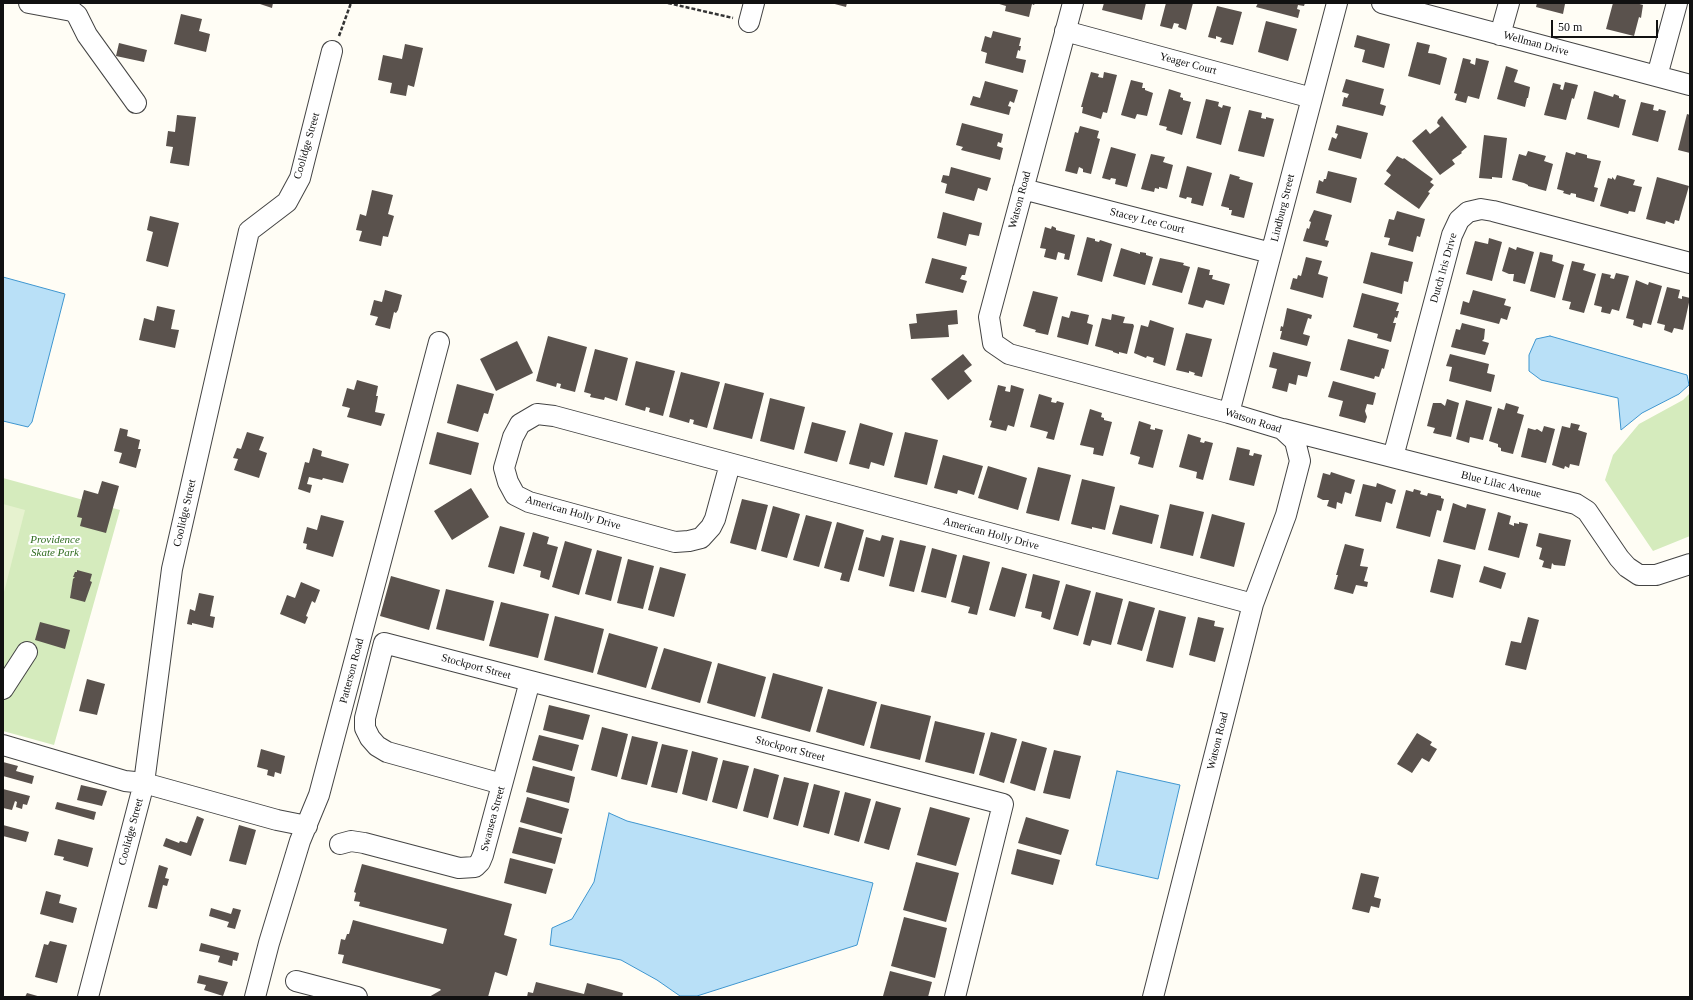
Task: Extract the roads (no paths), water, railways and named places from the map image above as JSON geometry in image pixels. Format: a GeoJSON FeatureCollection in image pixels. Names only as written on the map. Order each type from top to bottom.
{"type":"FeatureCollection","features":[{"type":"Feature","properties":{"kind":"street"},"geometry":{"type":"LineString","coordinates":[[29,3],[72,12],[77,15],[86,35],[136,103]]}},
{"type":"Feature","properties":{"kind":"street"},"geometry":{"type":"LineString","coordinates":[[749,22],[754,3]]}},
{"type":"Feature","properties":{"kind":"street","name":"Watson Road"},"geometry":{"type":"LineString","coordinates":[[1073,3],[989,317],[993,343],[1009,354],[1229,413],[1282,429],[1295,441],[1300,461],[1286,515],[1253,604],[1153,997]]}},
{"type":"Feature","properties":{"kind":"street","name":"Lindburg Street"},"geometry":{"type":"LineString","coordinates":[[1229,413],[1272,253],[1336,3]]}},
{"type":"Feature","properties":{"kind":"street","name":"Wellman Drive"},"geometry":{"type":"LineString","coordinates":[[1382,3],[1690,85]]}},
{"type":"Feature","properties":{"kind":"street"},"geometry":{"type":"LineString","coordinates":[[1500,35],[1509,3]]}},
{"type":"Feature","properties":{"kind":"street"},"geometry":{"type":"LineString","coordinates":[[1657,76],[1676,3]]}},
{"type":"Feature","properties":{"kind":"street","name":"Yeager Court"},"geometry":{"type":"LineString","coordinates":[[1065,31],[1312,98]]}},
{"type":"Feature","properties":{"kind":"street","name":"Coolidge Street"},"geometry":{"type":"LineString","coordinates":[[88,997],[144,783],[172,570],[249,231],[287,202],[300,178],[332,51]]}},
{"type":"Feature","properties":{"kind":"street","name":"Stacey Lee Court"},"geometry":{"type":"LineString","coordinates":[[1023,189],[1272,253]]}},
{"type":"Feature","properties":{"kind":"street","name":"Dutch Iris Drive"},"geometry":{"type":"LineString","coordinates":[[1393,457],[1452,235],[1459,220],[1468,212],[1481,208],[1690,263]]}},
{"type":"Feature","properties":{"kind":"street","name":"Patterson Road"},"geometry":{"type":"LineString","coordinates":[[255,997],[269,943],[298,848],[319,796],[439,342]]}},
{"type":"Feature","properties":{"kind":"street","name":"American Holly Drive"},"geometry":{"type":"LineString","coordinates":[[730,464],[715,519],[711,527],[701,538],[675,542],[529,502],[515,495],[508,482],[504,468],[513,437],[520,424],[537,414],[554,416],[1253,604]]}},
{"type":"Feature","properties":{"kind":"street","name":"Blue Lilac Avenue"},"geometry":{"type":"LineString","coordinates":[[1282,429],[1576,504],[1587,511],[1623,563],[1639,575],[1656,576],[1690,564]]}},
{"type":"Feature","properties":{"kind":"street","name":"Stockport Street"},"geometry":{"type":"LineString","coordinates":[[502,784],[387,752],[377,746],[370,738],[365,728],[365,718],[384,643],[1003,804],[954,997]]}},
{"type":"Feature","properties":{"kind":"street"},"geometry":{"type":"LineString","coordinates":[[3,689],[27,652]]}},
{"type":"Feature","properties":{"kind":"street","name":"Swansea Street"},"geometry":{"type":"LineString","coordinates":[[340,844],[351,841],[364,843],[459,868],[475,867],[484,855],[530,681]]}},
{"type":"Feature","properties":{"kind":"street"},"geometry":{"type":"LineString","coordinates":[[3,745],[125,781],[144,783],[277,820],[307,826]]}},
{"type":"Feature","properties":{"kind":"street"},"geometry":{"type":"LineString","coordinates":[[296,981],[357,997]]}},
{"type":"Feature","properties":{"kind":"water"},"geometry":{"type":"Polygon","coordinates":[[[3,277],[65,294],[32,422],[28,427],[3,421],[3,277]]]}},
{"type":"Feature","properties":{"kind":"water"},"geometry":{"type":"Polygon","coordinates":[[[1550,336],[1687,375],[1689,385],[1679,394],[1642,413],[1621,430],[1618,398],[1541,380],[1529,371],[1529,355],[1536,339],[1550,336]]]}},
{"type":"Feature","properties":{"kind":"water"},"geometry":{"type":"Polygon","coordinates":[[[1117,771],[1180,785],[1158,879],[1096,865],[1117,771]]]}},
{"type":"Feature","properties":{"kind":"water"},"geometry":{"type":"Polygon","coordinates":[[[609,813],[627,821],[873,883],[857,945],[697,996],[680,996],[657,980],[621,960],[550,945],[552,928],[572,919],[594,882],[609,813]]]}},
{"type":"Feature","properties":{"kind":"park label","name":"Providence Skate Park"},"geometry":{"type":"Point","coordinates":[55,546]}}]}
